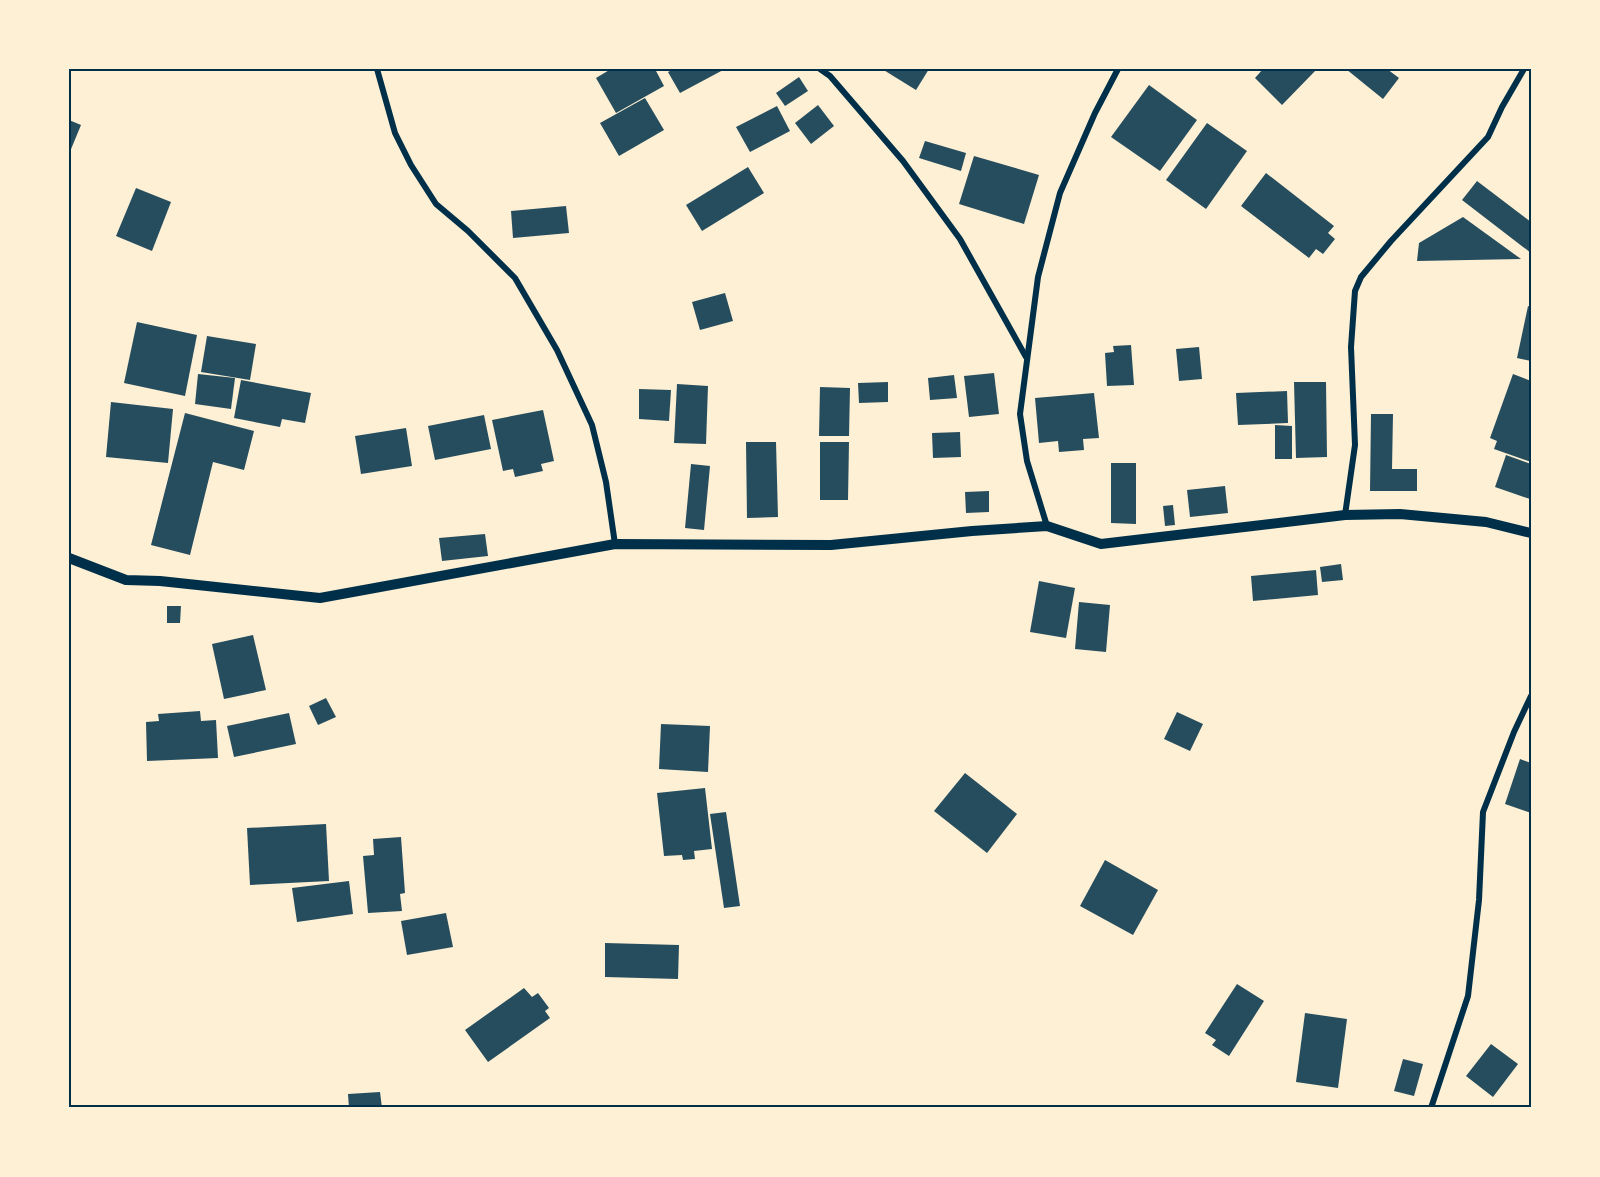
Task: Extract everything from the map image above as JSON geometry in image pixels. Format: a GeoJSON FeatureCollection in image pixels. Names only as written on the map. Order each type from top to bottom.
{"type":"FeatureCollection","features":[{"type":"Feature","properties":{"kind":"street"},"geometry":{"type":"LineString","coordinates":[[377,69],[395,133],[417,175],[436,204],[468,231],[515,278],[557,350],[592,425],[606,482],[615,544]]}},
{"type":"Feature","properties":{"kind":"street"},"geometry":{"type":"LineString","coordinates":[[820,69],[831,76],[903,161],[960,239],[1027,358]]}},
{"type":"Feature","properties":{"kind":"street"},"geometry":{"type":"LineString","coordinates":[[1047,526],[1028,461],[1020,414],[1038,277],[1060,193],[1095,113],[1118,69]]}},
{"type":"Feature","properties":{"kind":"street"},"geometry":{"type":"LineString","coordinates":[[1345,515],[1355,445],[1351,347],[1355,291],[1361,277],[1391,241],[1488,136],[1524,69]]}},
{"type":"Feature","properties":{"kind":"street"},"geometry":{"type":"LineString","coordinates":[[69,558],[126,580],[160,581],[320,598],[615,544],[831,545],[1047,526],[1101,544],[1345,515],[1400,514],[1486,522],[1531,533]]}},
{"type":"Feature","properties":{"kind":"street"},"geometry":{"type":"LineString","coordinates":[[1431,1108],[1468,996],[1479,900],[1483,812],[1514,732],[1531,696]]}},
{"type":"Feature","properties":{"kind":"building"},"geometry":{"type":"Polygon","coordinates":[[[611,69],[655,69],[664,86],[616,113],[596,78],[611,69]]]}},
{"type":"Feature","properties":{"kind":"building"},"geometry":{"type":"Polygon","coordinates":[[[674,69],[725,69],[680,93],[668,72],[674,69]]]}},
{"type":"Feature","properties":{"kind":"building"},"geometry":{"type":"Polygon","coordinates":[[[882,69],[929,69],[916,90],[882,69]]]}},
{"type":"Feature","properties":{"kind":"building"},"geometry":{"type":"Polygon","coordinates":[[[1263,69],[1317,69],[1282,105],[1255,78],[1263,69]]]}},
{"type":"Feature","properties":{"kind":"building"},"geometry":{"type":"Polygon","coordinates":[[[1346,69],[1387,69],[1399,78],[1383,99],[1346,69]]]}},
{"type":"Feature","properties":{"kind":"building"},"geometry":{"type":"Polygon","coordinates":[[[799,77],[808,91],[785,106],[776,93],[799,77]]]}},
{"type":"Feature","properties":{"kind":"building"},"geometry":{"type":"Polygon","coordinates":[[[1149,85],[1197,120],[1160,171],[1111,137],[1149,85]]]}},
{"type":"Feature","properties":{"kind":"building"},"geometry":{"type":"Polygon","coordinates":[[[645,98],[664,130],[619,156],[600,123],[645,98]]]}},
{"type":"Feature","properties":{"kind":"building"},"geometry":{"type":"Polygon","coordinates":[[[818,105],[834,126],[811,144],[795,123],[818,105]]]}},
{"type":"Feature","properties":{"kind":"building"},"geometry":{"type":"Polygon","coordinates":[[[777,106],[790,131],[750,152],[736,127],[777,106]]]}},
{"type":"Feature","properties":{"kind":"building"},"geometry":{"type":"Polygon","coordinates":[[[69,120],[81,125],[69,154],[69,120]]]}},
{"type":"Feature","properties":{"kind":"building"},"geometry":{"type":"Polygon","coordinates":[[[1207,123],[1247,151],[1206,209],[1166,180],[1207,123]]]}},
{"type":"Feature","properties":{"kind":"building"},"geometry":{"type":"Polygon","coordinates":[[[925,141],[966,153],[961,171],[919,158],[925,141]]]}},
{"type":"Feature","properties":{"kind":"building"},"geometry":{"type":"Polygon","coordinates":[[[974,156],[1039,175],[1024,224],[959,204],[974,156]]]}},
{"type":"Feature","properties":{"kind":"building"},"geometry":{"type":"Polygon","coordinates":[[[748,167],[764,193],[702,231],[686,205],[748,167]]]}},
{"type":"Feature","properties":{"kind":"building"},"geometry":{"type":"Polygon","coordinates":[[[1266,173],[1334,226],[1328,233],[1335,239],[1323,254],[1316,249],[1309,258],[1241,206],[1266,173]]]}},
{"type":"Feature","properties":{"kind":"building"},"geometry":{"type":"Polygon","coordinates":[[[1477,181],[1531,222],[1531,253],[1462,200],[1477,181]]]}},
{"type":"Feature","properties":{"kind":"building"},"geometry":{"type":"Polygon","coordinates":[[[136,188],[171,202],[152,251],[116,236],[136,188]]]}},
{"type":"Feature","properties":{"kind":"building"},"geometry":{"type":"Polygon","coordinates":[[[566,206],[569,233],[513,238],[511,211],[566,206]]]}},
{"type":"Feature","properties":{"kind":"building"},"geometry":{"type":"Polygon","coordinates":[[[1463,217],[1521,259],[1417,261],[1419,243],[1463,217]]]}},
{"type":"Feature","properties":{"kind":"building"},"geometry":{"type":"Polygon","coordinates":[[[725,293],[733,321],[700,330],[692,302],[725,293]]]}},
{"type":"Feature","properties":{"kind":"building"},"geometry":{"type":"Polygon","coordinates":[[[1528,306],[1531,307],[1531,361],[1517,358],[1528,306]]]}},
{"type":"Feature","properties":{"kind":"building"},"geometry":{"type":"Polygon","coordinates":[[[137,322],[197,335],[185,396],[124,383],[137,322]]]}},
{"type":"Feature","properties":{"kind":"building"},"geometry":{"type":"Polygon","coordinates":[[[207,336],[256,344],[250,380],[201,372],[207,336]]]}},
{"type":"Feature","properties":{"kind":"building"},"geometry":{"type":"Polygon","coordinates":[[[1131,345],[1134,385],[1107,386],[1105,353],[1114,352],[1113,346],[1131,345]]]}},
{"type":"Feature","properties":{"kind":"building"},"geometry":{"type":"Polygon","coordinates":[[[1199,347],[1202,379],[1179,381],[1176,349],[1199,347]]]}},
{"type":"Feature","properties":{"kind":"building"},"geometry":{"type":"Polygon","coordinates":[[[994,373],[999,414],[969,417],[964,376],[994,373]]]}},
{"type":"Feature","properties":{"kind":"building"},"geometry":{"type":"Polygon","coordinates":[[[198,374],[235,378],[231,409],[195,404],[198,374]]]}},
{"type":"Feature","properties":{"kind":"building"},"geometry":{"type":"Polygon","coordinates":[[[1513,374],[1531,381],[1531,462],[1494,449],[1497,441],[1490,438],[1513,374]]]}},
{"type":"Feature","properties":{"kind":"building"},"geometry":{"type":"Polygon","coordinates":[[[954,375],[957,398],[930,400],[928,378],[954,375]]]}},
{"type":"Feature","properties":{"kind":"building"},"geometry":{"type":"Polygon","coordinates":[[[241,380],[311,393],[305,423],[282,419],[280,427],[234,418],[241,380]]]}},
{"type":"Feature","properties":{"kind":"building"},"geometry":{"type":"Polygon","coordinates":[[[888,382],[888,402],[859,403],[858,383],[888,382]]]}},
{"type":"Feature","properties":{"kind":"building"},"geometry":{"type":"Polygon","coordinates":[[[1294,382],[1326,382],[1327,457],[1296,458],[1294,382]]]}},
{"type":"Feature","properties":{"kind":"building"},"geometry":{"type":"Polygon","coordinates":[[[677,384],[708,386],[706,444],[674,443],[677,384]]]}},
{"type":"Feature","properties":{"kind":"building"},"geometry":{"type":"Polygon","coordinates":[[[820,387],[850,388],[849,436],[819,436],[820,387]]]}},
{"type":"Feature","properties":{"kind":"building"},"geometry":{"type":"Polygon","coordinates":[[[639,389],[671,390],[669,421],[639,419],[639,389]]]}},
{"type":"Feature","properties":{"kind":"building"},"geometry":{"type":"Polygon","coordinates":[[[1287,391],[1288,423],[1238,425],[1236,393],[1287,391]]]}},
{"type":"Feature","properties":{"kind":"building"},"geometry":{"type":"Polygon","coordinates":[[[1094,393],[1099,438],[1083,439],[1084,450],[1059,452],[1058,441],[1039,443],[1035,398],[1094,393]]]}},
{"type":"Feature","properties":{"kind":"building"},"geometry":{"type":"Polygon","coordinates":[[[111,402],[173,409],[168,463],[106,457],[111,402]]]}},
{"type":"Feature","properties":{"kind":"building"},"geometry":{"type":"Polygon","coordinates":[[[543,410],[554,461],[541,464],[543,471],[515,477],[513,469],[503,471],[492,420],[543,410]]]}},
{"type":"Feature","properties":{"kind":"building"},"geometry":{"type":"Polygon","coordinates":[[[185,413],[254,431],[244,470],[213,462],[190,555],[151,545],[185,413]]]}},
{"type":"Feature","properties":{"kind":"building"},"geometry":{"type":"Polygon","coordinates":[[[1371,414],[1393,414],[1392,469],[1417,469],[1417,491],[1370,491],[1371,414]]]}},
{"type":"Feature","properties":{"kind":"building"},"geometry":{"type":"Polygon","coordinates":[[[484,415],[491,449],[435,460],[428,426],[484,415]]]}},
{"type":"Feature","properties":{"kind":"building"},"geometry":{"type":"Polygon","coordinates":[[[1275,425],[1292,426],[1292,459],[1275,459],[1275,425]]]}},
{"type":"Feature","properties":{"kind":"building"},"geometry":{"type":"Polygon","coordinates":[[[406,428],[412,466],[361,474],[355,436],[406,428]]]}},
{"type":"Feature","properties":{"kind":"building"},"geometry":{"type":"Polygon","coordinates":[[[960,432],[961,457],[933,458],[932,433],[960,432]]]}},
{"type":"Feature","properties":{"kind":"building"},"geometry":{"type":"Polygon","coordinates":[[[746,442],[776,442],[778,517],[747,518],[746,442]]]}},
{"type":"Feature","properties":{"kind":"building"},"geometry":{"type":"Polygon","coordinates":[[[820,442],[849,442],[848,500],[820,500],[820,442]]]}},
{"type":"Feature","properties":{"kind":"building"},"geometry":{"type":"Polygon","coordinates":[[[1506,455],[1531,464],[1530,499],[1495,487],[1506,455]]]}},
{"type":"Feature","properties":{"kind":"building"},"geometry":{"type":"Polygon","coordinates":[[[1111,463],[1136,463],[1136,524],[1111,523],[1111,463]]]}},
{"type":"Feature","properties":{"kind":"building"},"geometry":{"type":"Polygon","coordinates":[[[691,464],[710,466],[704,530],[685,528],[691,464]]]}},
{"type":"Feature","properties":{"kind":"building"},"geometry":{"type":"Polygon","coordinates":[[[1225,486],[1228,513],[1190,517],[1187,490],[1225,486]]]}},
{"type":"Feature","properties":{"kind":"building"},"geometry":{"type":"Polygon","coordinates":[[[989,491],[989,512],[966,513],[965,492],[989,491]]]}},
{"type":"Feature","properties":{"kind":"building"},"geometry":{"type":"Polygon","coordinates":[[[1173,505],[1175,525],[1165,526],[1163,506],[1173,505]]]}},
{"type":"Feature","properties":{"kind":"building"},"geometry":{"type":"Polygon","coordinates":[[[485,534],[488,556],[442,561],[439,538],[485,534]]]}},
{"type":"Feature","properties":{"kind":"building"},"geometry":{"type":"Polygon","coordinates":[[[1341,564],[1343,580],[1322,582],[1320,567],[1341,564]]]}},
{"type":"Feature","properties":{"kind":"building"},"geometry":{"type":"Polygon","coordinates":[[[1316,570],[1318,595],[1253,601],[1251,576],[1316,570]]]}},
{"type":"Feature","properties":{"kind":"building"},"geometry":{"type":"Polygon","coordinates":[[[1039,581],[1075,588],[1066,638],[1030,632],[1039,581]]]}},
{"type":"Feature","properties":{"kind":"building"},"geometry":{"type":"Polygon","coordinates":[[[1079,602],[1110,605],[1106,652],[1075,649],[1079,602]]]}},
{"type":"Feature","properties":{"kind":"building"},"geometry":{"type":"Polygon","coordinates":[[[167,606],[181,606],[180,623],[167,623],[167,606]]]}},
{"type":"Feature","properties":{"kind":"building"},"geometry":{"type":"Polygon","coordinates":[[[253,635],[266,690],[224,699],[212,644],[253,635]]]}},
{"type":"Feature","properties":{"kind":"building"},"geometry":{"type":"Polygon","coordinates":[[[326,698],[336,717],[318,725],[309,706],[326,698]]]}},
{"type":"Feature","properties":{"kind":"building"},"geometry":{"type":"Polygon","coordinates":[[[200,711],[201,721],[216,720],[218,758],[147,761],[146,722],[159,721],[158,714],[200,711]]]}},
{"type":"Feature","properties":{"kind":"building"},"geometry":{"type":"Polygon","coordinates":[[[1177,712],[1203,724],[1190,751],[1164,739],[1177,712]]]}},
{"type":"Feature","properties":{"kind":"building"},"geometry":{"type":"Polygon","coordinates":[[[289,713],[296,744],[234,757],[227,726],[289,713]]]}},
{"type":"Feature","properties":{"kind":"building"},"geometry":{"type":"Polygon","coordinates":[[[661,724],[710,726],[708,772],[659,769],[661,724]]]}},
{"type":"Feature","properties":{"kind":"building"},"geometry":{"type":"Polygon","coordinates":[[[1520,759],[1531,763],[1531,813],[1505,804],[1520,759]]]}},
{"type":"Feature","properties":{"kind":"building"},"geometry":{"type":"Polygon","coordinates":[[[965,773],[1017,814],[987,853],[934,811],[965,773]]]}},
{"type":"Feature","properties":{"kind":"building"},"geometry":{"type":"Polygon","coordinates":[[[705,788],[712,849],[694,851],[695,859],[683,860],[682,855],[664,856],[657,793],[705,788]]]}},
{"type":"Feature","properties":{"kind":"building"},"geometry":{"type":"Polygon","coordinates":[[[726,812],[740,906],[724,908],[710,814],[726,812]]]}},
{"type":"Feature","properties":{"kind":"building"},"geometry":{"type":"Polygon","coordinates":[[[326,824],[329,881],[250,885],[247,828],[326,824]]]}},
{"type":"Feature","properties":{"kind":"building"},"geometry":{"type":"Polygon","coordinates":[[[401,837],[405,893],[400,894],[402,911],[368,913],[363,856],[374,855],[373,839],[401,837]]]}},
{"type":"Feature","properties":{"kind":"building"},"geometry":{"type":"Polygon","coordinates":[[[1105,860],[1158,890],[1133,935],[1080,906],[1105,860]]]}},
{"type":"Feature","properties":{"kind":"building"},"geometry":{"type":"Polygon","coordinates":[[[349,881],[353,914],[297,922],[292,888],[349,881]]]}},
{"type":"Feature","properties":{"kind":"building"},"geometry":{"type":"Polygon","coordinates":[[[446,913],[453,947],[407,955],[401,921],[446,913]]]}},
{"type":"Feature","properties":{"kind":"building"},"geometry":{"type":"Polygon","coordinates":[[[605,943],[679,945],[678,979],[605,977],[605,943]]]}},
{"type":"Feature","properties":{"kind":"building"},"geometry":{"type":"Polygon","coordinates":[[[1237,984],[1264,1001],[1229,1056],[1212,1045],[1216,1040],[1205,1033],[1237,984]]]}},
{"type":"Feature","properties":{"kind":"building"},"geometry":{"type":"Polygon","coordinates":[[[524,988],[532,997],[538,993],[549,1008],[545,1011],[550,1018],[488,1062],[465,1030],[524,988]]]}},
{"type":"Feature","properties":{"kind":"building"},"geometry":{"type":"Polygon","coordinates":[[[1305,1013],[1347,1019],[1338,1088],[1296,1082],[1305,1013]]]}},
{"type":"Feature","properties":{"kind":"building"},"geometry":{"type":"Polygon","coordinates":[[[1491,1044],[1518,1064],[1493,1097],[1466,1076],[1491,1044]]]}},
{"type":"Feature","properties":{"kind":"building"},"geometry":{"type":"Polygon","coordinates":[[[1403,1059],[1423,1064],[1414,1096],[1394,1091],[1403,1059]]]}},
{"type":"Feature","properties":{"kind":"building"},"geometry":{"type":"Polygon","coordinates":[[[380,1092],[382,1108],[349,1108],[348,1094],[380,1092]]]}}]}
